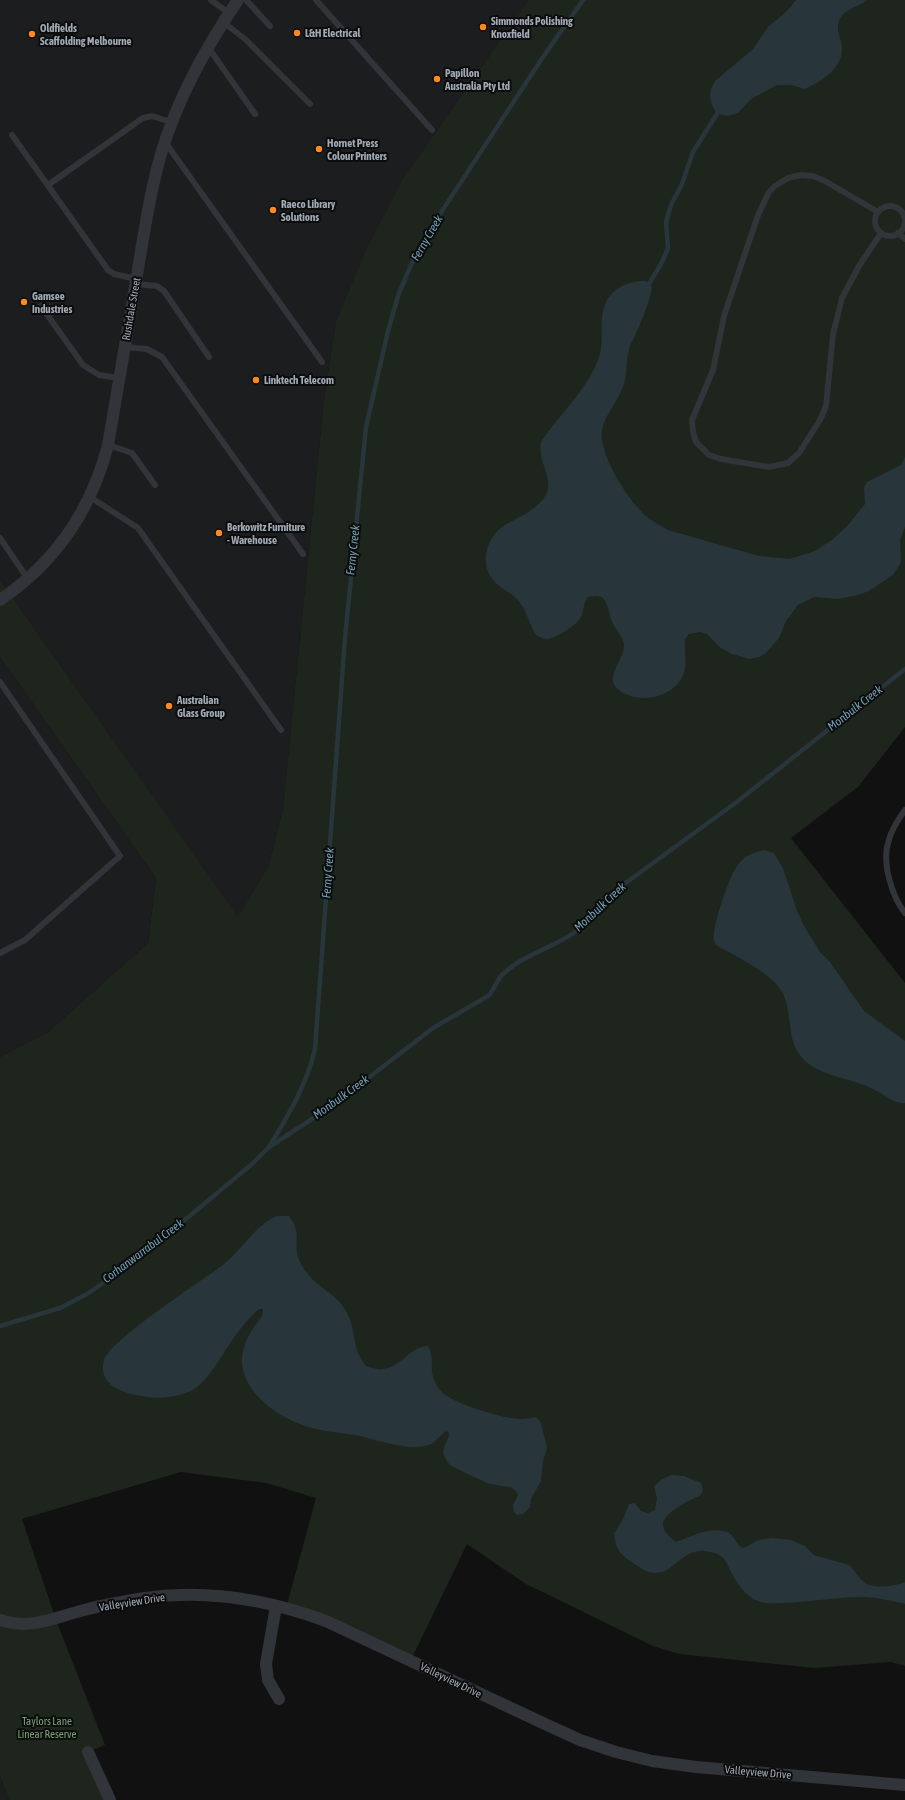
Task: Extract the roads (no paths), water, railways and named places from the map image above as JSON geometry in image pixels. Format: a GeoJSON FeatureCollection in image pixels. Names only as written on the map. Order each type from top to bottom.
{"type":"FeatureCollection","features":[{"type":"Feature","properties":{"kind":"street","name":"Rushdale Street"},"geometry":{"type":"LineString","coordinates":[[0,600],[28,579],[51,557],[64,540],[90,496],[98,479],[108,445],[155,178],[165,142],[171,122],[189,81],[208,47],[238,0]]}},
{"type":"Feature","properties":{"kind":"street","name":"Valleyview Drive"},"geometry":{"type":"LineString","coordinates":[[0,1620],[7,1623],[42,1623],[102,1606],[146,1598],[193,1595],[230,1597],[302,1612],[326,1621],[580,1740],[616,1752],[652,1761],[696,1767],[905,1785]]}},
{"type":"Feature","properties":{"kind":"street"},"geometry":{"type":"LineString","coordinates":[[276,1606],[266,1664],[268,1680],[279,1698]]}},
{"type":"Feature","properties":{"kind":"street"},"geometry":{"type":"LineString","coordinates":[[88,1752],[110,1800]]}},
{"type":"Feature","properties":{"kind":"lane"},"geometry":{"type":"LineString","coordinates":[[211,0],[245,39],[310,104]]}},
{"type":"Feature","properties":{"kind":"lane"},"geometry":{"type":"LineString","coordinates":[[246,0],[270,26]]}},
{"type":"Feature","properties":{"kind":"lane"},"geometry":{"type":"LineString","coordinates":[[316,0],[432,130]]}},
{"type":"Feature","properties":{"kind":"lane"},"geometry":{"type":"LineString","coordinates":[[208,47],[255,114]]}},
{"type":"Feature","properties":{"kind":"lane"},"geometry":{"type":"LineString","coordinates":[[48,185],[143,118],[152,116],[171,122]]}},
{"type":"Feature","properties":{"kind":"lane"},"geometry":{"type":"LineString","coordinates":[[12,135],[108,270],[114,274],[156,286],[164,291],[209,357]]}},
{"type":"Feature","properties":{"kind":"lane"},"geometry":{"type":"LineString","coordinates":[[165,142],[322,362]]}},
{"type":"Feature","properties":{"kind":"lane"},"geometry":{"type":"LineString","coordinates":[[878,212],[825,180],[814,176],[801,175],[788,178],[775,186],[769,192],[758,215],[724,316],[713,370],[692,420],[692,432],[696,442],[709,455],[721,460],[769,467],[788,463],[799,453],[820,420],[826,406],[833,334],[842,298],[859,266],[881,233]]}},
{"type":"Feature","properties":{"kind":"lane"},"geometry":{"type":"LineString","coordinates":[[885,206],[903,209],[904,225],[898,233],[890,235],[881,233],[876,226],[875,221],[878,212],[885,206]]}},
{"type":"Feature","properties":{"kind":"lane"},"geometry":{"type":"LineString","coordinates":[[898,233],[905,239]]}},
{"type":"Feature","properties":{"kind":"lane"},"geometry":{"type":"LineString","coordinates":[[42,306],[83,364],[99,375],[119,378]]}},
{"type":"Feature","properties":{"kind":"lane"},"geometry":{"type":"LineString","coordinates":[[125,347],[147,349],[162,357],[303,554]]}},
{"type":"Feature","properties":{"kind":"lane"},"geometry":{"type":"LineString","coordinates":[[108,445],[132,453],[155,485]]}},
{"type":"Feature","properties":{"kind":"lane"},"geometry":{"type":"LineString","coordinates":[[90,496],[138,528],[281,730]]}},
{"type":"Feature","properties":{"kind":"lane"},"geometry":{"type":"LineString","coordinates":[[0,538],[28,579]]}},
{"type":"Feature","properties":{"kind":"lane"},"geometry":{"type":"LineString","coordinates":[[0,682],[120,856],[25,940],[0,953]]}},
{"type":"Feature","properties":{"kind":"lane"},"geometry":{"type":"LineString","coordinates":[[905,810],[891,832],[887,844],[886,855],[893,890],[905,913]]}},
{"type":"Feature","properties":{"kind":"waterway","name":"Ferny Creek"},"geometry":{"type":"LineString","coordinates":[[269,1147],[290,1112],[302,1087],[312,1062],[315,1049],[345,638],[366,427],[388,331],[399,293],[414,258],[440,214],[541,60],[583,0]]}},
{"type":"Feature","properties":{"kind":"waterway"},"geometry":{"type":"LineString","coordinates":[[649,284],[662,262],[668,248],[666,222],[671,205],[682,184],[693,152],[717,114]]}},
{"type":"Feature","properties":{"kind":"waterway","name":"Monbulk Creek"},"geometry":{"type":"LineString","coordinates":[[0,1326],[60,1308],[87,1294],[116,1274],[192,1214],[252,1164],[269,1147],[332,1106],[433,1028],[488,996],[501,976],[511,967],[529,956],[566,938],[579,929],[600,904],[616,890],[738,801],[905,669]]}},
{"type":"Feature","properties":{"kind":"place","name":"Simmonds Polishing Knoxfield"},"geometry":{"type":"Point","coordinates":[483,27]}},
{"type":"Feature","properties":{"kind":"place","name":"L&H Electrical"},"geometry":{"type":"Point","coordinates":[297,33]}},
{"type":"Feature","properties":{"kind":"place","name":"Oldfields Scaffolding Melbourne"},"geometry":{"type":"Point","coordinates":[32,34]}},
{"type":"Feature","properties":{"kind":"place","name":"Papillon Australia Pty Ltd"},"geometry":{"type":"Point","coordinates":[437,79]}},
{"type":"Feature","properties":{"kind":"place","name":"Hornet Press Colour Printers"},"geometry":{"type":"Point","coordinates":[319,149]}},
{"type":"Feature","properties":{"kind":"place","name":"Raeco Library Solutions"},"geometry":{"type":"Point","coordinates":[273,210]}},
{"type":"Feature","properties":{"kind":"place","name":"Gamsee Industries"},"geometry":{"type":"Point","coordinates":[24,302]}},
{"type":"Feature","properties":{"kind":"place","name":"Linktech Telecom"},"geometry":{"type":"Point","coordinates":[256,380]}},
{"type":"Feature","properties":{"kind":"place","name":"Berkowitz Furniture - Warehouse"},"geometry":{"type":"Point","coordinates":[219,533]}},
{"type":"Feature","properties":{"kind":"place","name":"Australian Glass Group"},"geometry":{"type":"Point","coordinates":[169,706]}},
{"type":"Feature","properties":{"kind":"water label","name":"Corhanwarrabul Creek"},"geometry":{"type":"Point","coordinates":[143,1251]}},
{"type":"Feature","properties":{"kind":"park label","name":"Taylors Lane Linear Reserve"},"geometry":{"type":"Point","coordinates":[47,1727]}}]}
